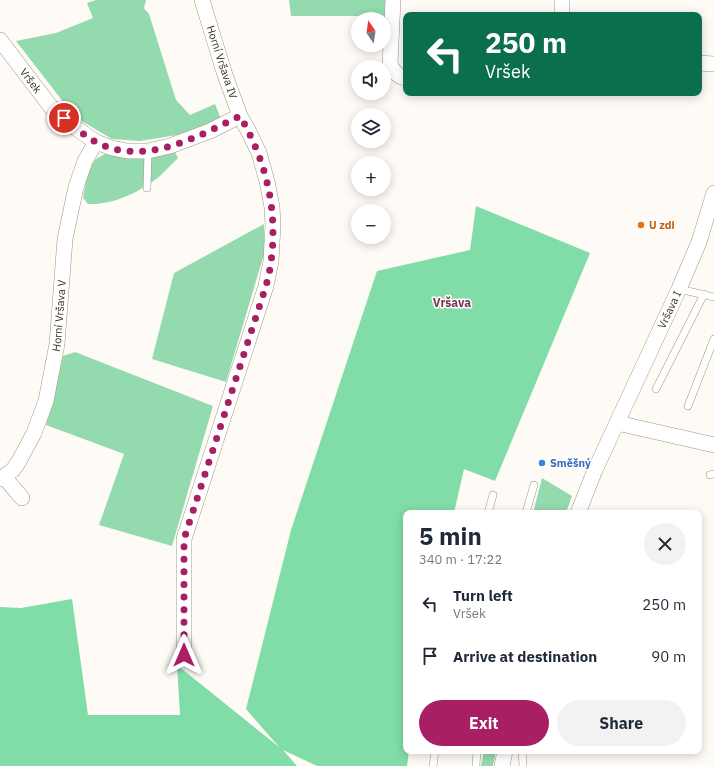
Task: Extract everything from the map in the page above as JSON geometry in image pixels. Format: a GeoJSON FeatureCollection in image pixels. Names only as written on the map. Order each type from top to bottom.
{"type":"FeatureCollection","features":[{"type":"Feature","properties":{"kind":"street","name":"Horní Vršava IV"},"geometry":{"type":"LineString","coordinates":[[184,655],[184,539],[266,286],[271,261],[273,225],[272,207],[267,181],[258,153],[240,116],[224,72],[202,0]]}},
{"type":"Feature","properties":{"kind":"street"},"geometry":{"type":"LineString","coordinates":[[393,0],[390,64],[392,70],[403,78]]}},
{"type":"Feature","properties":{"kind":"street"},"geometry":{"type":"LineString","coordinates":[[562,0],[562,12]]}},
{"type":"Feature","properties":{"kind":"street","name":"Vršek"},"geometry":{"type":"LineString","coordinates":[[0,40],[54,111],[96,142],[112,148],[127,151],[148,151],[170,146],[210,131],[240,116]]}},
{"type":"Feature","properties":{"kind":"street"},"geometry":{"type":"LineString","coordinates":[[702,63],[714,64]]}},
{"type":"Feature","properties":{"kind":"street","name":"Horní Vršava V"},"geometry":{"type":"LineString","coordinates":[[2,478],[13,470],[19,461],[34,433],[46,401],[57,344],[65,239],[76,187],[85,161],[96,142]]}},
{"type":"Feature","properties":{"kind":"street","name":"Vršava I"},"geometry":{"type":"LineString","coordinates":[[579,510],[595,470],[679,289],[699,242],[714,193]]}},
{"type":"Feature","properties":{"kind":"street"},"geometry":{"type":"LineString","coordinates":[[617,423],[714,445]]}},
{"type":"Feature","properties":{"kind":"street"},"geometry":{"type":"LineString","coordinates":[[2,478],[22,498]]}},
{"type":"Feature","properties":{"kind":"street"},"geometry":{"type":"LineString","coordinates":[[502,766],[504,754]]}},
{"type":"Feature","properties":{"kind":"lane"},"geometry":{"type":"LineString","coordinates":[[147,188],[148,151]]}},
{"type":"Feature","properties":{"kind":"lane"},"geometry":{"type":"LineString","coordinates":[[679,289],[714,297]]}},
{"type":"Feature","properties":{"kind":"lane"},"geometry":{"type":"LineString","coordinates":[[656,390],[704,294]]}},
{"type":"Feature","properties":{"kind":"lane"},"geometry":{"type":"LineString","coordinates":[[688,406],[714,339]]}},
{"type":"Feature","properties":{"kind":"lane"},"geometry":{"type":"LineString","coordinates":[[527,510],[534,485]]}},
{"type":"Feature","properties":{"kind":"lane"},"geometry":{"type":"LineString","coordinates":[[489,510],[493,495]]}},
{"type":"Feature","properties":{"kind":"lane"},"geometry":{"type":"LineString","coordinates":[[433,766],[435,754]]}},
{"type":"Feature","properties":{"kind":"lane"},"geometry":{"type":"LineString","coordinates":[[476,766],[478,754]]}},
{"type":"Feature","properties":{"kind":"lane"},"geometry":{"type":"LineString","coordinates":[[522,754],[523,766]]}},
{"type":"Feature","properties":{"kind":"green space"},"geometry":{"type":"Polygon","coordinates":[[[96,0],[146,0],[144,8],[149,14],[176,100],[190,115],[215,104],[221,119],[177,135],[140,141],[112,139],[75,117],[16,41],[56,33],[93,18],[87,3],[96,0]]]}},
{"type":"Feature","properties":{"kind":"green space"},"geometry":{"type":"Polygon","coordinates":[[[289,0],[387,0],[387,12],[351,12],[351,16],[291,16],[289,0]]]}},
{"type":"Feature","properties":{"kind":"green space"},"geometry":{"type":"Polygon","coordinates":[[[175,152],[178,158],[160,176],[135,192],[117,200],[98,204],[88,204],[83,198],[90,167],[96,159],[107,153],[175,152]]]}},
{"type":"Feature","properties":{"kind":"green space"},"geometry":{"type":"Polygon","coordinates":[[[476,206],[590,253],[495,481],[464,469],[455,510],[403,510],[403,754],[409,754],[407,766],[317,766],[283,750],[297,766],[0,766],[0,607],[21,608],[72,599],[88,715],[180,715],[177,665],[279,747],[246,709],[291,530],[377,271],[470,250],[476,206]]]}},
{"type":"Feature","properties":{"kind":"green space"},"geometry":{"type":"Polygon","coordinates":[[[264,224],[264,254],[226,382],[152,359],[174,273],[264,224]]]}},
{"type":"Feature","properties":{"kind":"green space"},"geometry":{"type":"Polygon","coordinates":[[[75,352],[213,406],[172,546],[99,525],[124,454],[46,425],[63,356],[75,352]]]}},
{"type":"Feature","properties":{"kind":"green space"},"geometry":{"type":"Polygon","coordinates":[[[542,478],[572,496],[567,510],[534,510],[542,478]]]}},
{"type":"Feature","properties":{"kind":"green space"},"geometry":{"type":"Polygon","coordinates":[[[483,754],[495,754],[493,766],[481,766],[483,754]]]}},
{"type":"Feature","properties":{"kind":"place","name":"U zdi"},"geometry":{"type":"Point","coordinates":[641,225]}},
{"type":"Feature","properties":{"kind":"place","name":"Směšný"},"geometry":{"type":"Point","coordinates":[542,463]}},
{"type":"Feature","properties":{"kind":"district","name":"Vršava"},"geometry":{"type":"Point","coordinates":[452,302]}},
{"type":"Feature","properties":{"kind":"route"},"geometry":{"type":"LineString","coordinates":[[64,118],[96,142],[112,148],[127,151],[148,151],[188,140],[240,116],[258,153],[267,181],[272,207],[273,225],[271,261],[266,286],[184,539],[184,655]]}}]}
